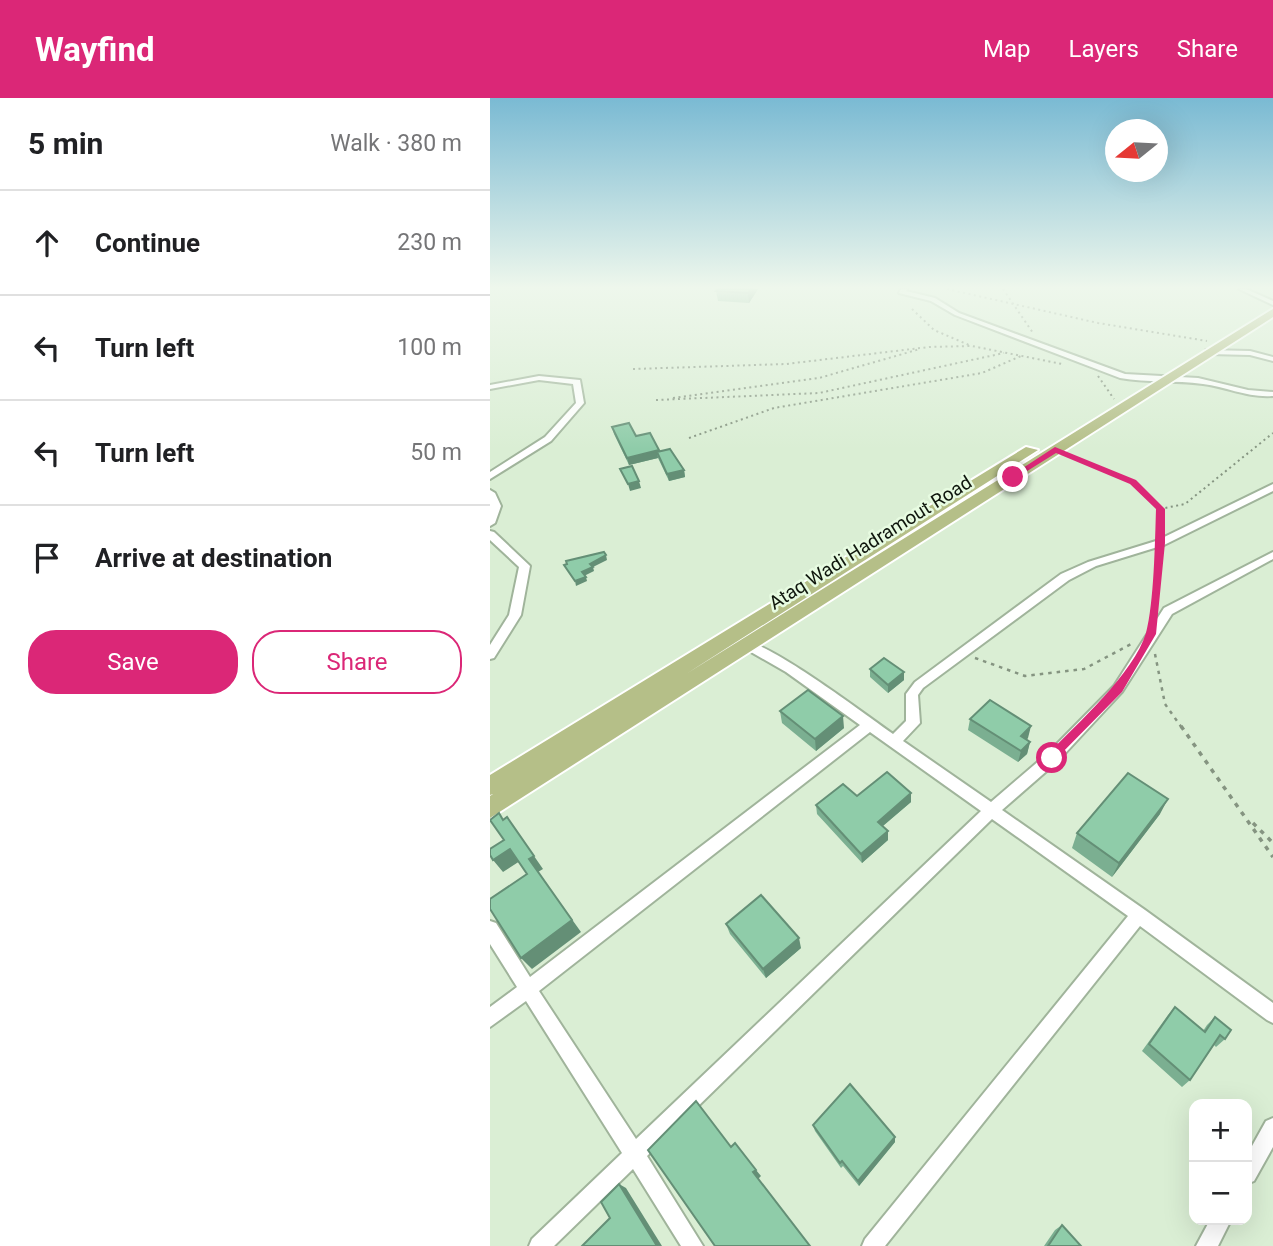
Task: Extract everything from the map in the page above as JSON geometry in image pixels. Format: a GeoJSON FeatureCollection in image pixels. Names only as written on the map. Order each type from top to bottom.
{"type":"FeatureCollection","features":[{"type":"Feature","properties":{"kind":"main road","name":"Ataq Wadi Hadramout Road"},"geometry":{"type":"LineString","coordinates":[[490,808],[1166,380],[1215,343]]}},
{"type":"Feature","properties":{"kind":"main road","name":"Ataq Wadi Hadramout Road"},"geometry":{"type":"LineString","coordinates":[[494,784],[1144,380],[1208,347]]}},
{"type":"Feature","properties":{"kind":"street"},"geometry":{"type":"LineString","coordinates":[[1036,343],[1091,365],[1144,380],[1201,381],[1240,392],[1273,394]]}},
{"type":"Feature","properties":{"kind":"street"},"geometry":{"type":"LineString","coordinates":[[1208,347],[1273,359]]}},
{"type":"Feature","properties":{"kind":"street"},"geometry":{"type":"LineString","coordinates":[[490,387],[540,378],[577,382],[580,403],[548,439],[490,476]]}},
{"type":"Feature","properties":{"kind":"street"},"geometry":{"type":"LineString","coordinates":[[893,742],[913,723],[912,694],[919,685],[1065,577],[1092,564],[1160,543],[1273,487]]}},
{"type":"Feature","properties":{"kind":"street"},"geometry":{"type":"LineString","coordinates":[[490,493],[496,506],[490,523]]}},
{"type":"Feature","properties":{"kind":"street"},"geometry":{"type":"LineString","coordinates":[[490,534],[525,566],[515,615],[490,655]]}},
{"type":"Feature","properties":{"kind":"street"},"geometry":{"type":"LineString","coordinates":[[539,1246],[991,811],[1052,758],[1118,689],[1168,611],[1273,555]]}},
{"type":"Feature","properties":{"kind":"street"},"geometry":{"type":"LineString","coordinates":[[748,645],[790,669],[870,725],[1139,915],[1273,1014]]}},
{"type":"Feature","properties":{"kind":"street"},"geometry":{"type":"LineString","coordinates":[[490,1018],[870,725]]}},
{"type":"Feature","properties":{"kind":"street"},"geometry":{"type":"LineString","coordinates":[[872,1246],[1139,915]]}},
{"type":"Feature","properties":{"kind":"street"},"geometry":{"type":"LineString","coordinates":[[490,929],[693,1246]]}},
{"type":"Feature","properties":{"kind":"street"},"geometry":{"type":"LineString","coordinates":[[1252,1165],[1273,1128]]}},
{"type":"Feature","properties":{"kind":"street"},"geometry":{"type":"LineString","coordinates":[[1206,1246],[1218,1225]]}},
{"type":"Feature","properties":{"kind":"path"},"geometry":{"type":"LineString","coordinates":[[964,343],[972,346]]}},
{"type":"Feature","properties":{"kind":"path"},"geometry":{"type":"LineString","coordinates":[[1187,343],[1208,347]]}},
{"type":"Feature","properties":{"kind":"path"},"geometry":{"type":"LineString","coordinates":[[929,346],[819,379],[656,400],[786,397],[842,389],[976,356],[1007,353]]}},
{"type":"Feature","properties":{"kind":"path"},"geometry":{"type":"LineString","coordinates":[[633,369],[786,364],[929,346],[972,346],[1046,363],[1091,365],[1114,399]]}},
{"type":"Feature","properties":{"kind":"path"},"geometry":{"type":"LineString","coordinates":[[689,438],[774,408],[969,376],[1023,356]]}},
{"type":"Feature","properties":{"kind":"path"},"geometry":{"type":"LineString","coordinates":[[1160,509],[1185,504],[1273,433]]}},
{"type":"Feature","properties":{"kind":"path"},"geometry":{"type":"LineString","coordinates":[[1055,450],[1133,482],[1160,509],[1160,543],[1151,634],[1165,704],[1250,820],[1273,856]]}},
{"type":"Feature","properties":{"kind":"path"},"geometry":{"type":"LineString","coordinates":[[962,653],[1025,676],[1084,669],[1151,634]]}},
{"type":"Feature","properties":{"kind":"path"},"geometry":{"type":"LineString","coordinates":[[1250,820],[1273,843]]}},
{"type":"Feature","properties":{"kind":"building"},"geometry":{"type":"Polygon","coordinates":[[[629,423],[636,436],[650,433],[659,450],[627,458],[612,427],[629,423]]]}},
{"type":"Feature","properties":{"kind":"building"},"geometry":{"type":"Polygon","coordinates":[[[670,449],[684,470],[667,474],[657,452],[670,449]]]}},
{"type":"Feature","properties":{"kind":"building"},"geometry":{"type":"Polygon","coordinates":[[[632,466],[639,481],[628,484],[620,469],[632,466]]]}},
{"type":"Feature","properties":{"kind":"building"},"geometry":{"type":"Polygon","coordinates":[[[604,552],[606,555],[590,564],[593,567],[582,572],[586,577],[575,581],[564,565],[567,564],[566,561],[604,552]]]}},
{"type":"Feature","properties":{"kind":"building"},"geometry":{"type":"Polygon","coordinates":[[[884,658],[904,672],[888,685],[870,669],[884,658]]]}},
{"type":"Feature","properties":{"kind":"building"},"geometry":{"type":"Polygon","coordinates":[[[808,690],[843,716],[815,739],[780,711],[808,690]]]}},
{"type":"Feature","properties":{"kind":"building"},"geometry":{"type":"Polygon","coordinates":[[[990,700],[1031,726],[1021,736],[1030,742],[1021,751],[970,719],[990,700]]]}},
{"type":"Feature","properties":{"kind":"building"},"geometry":{"type":"Polygon","coordinates":[[[887,772],[911,793],[878,822],[888,831],[861,854],[816,805],[843,784],[857,796],[887,772]]]}},
{"type":"Feature","properties":{"kind":"building"},"geometry":{"type":"Polygon","coordinates":[[[1128,773],[1168,799],[1119,863],[1077,833],[1128,773]]]}},
{"type":"Feature","properties":{"kind":"building"},"geometry":{"type":"Polygon","coordinates":[[[499,813],[503,820],[507,817],[534,856],[529,859],[572,920],[521,958],[490,909],[490,899],[527,874],[510,849],[493,860],[490,855],[490,849],[504,840],[490,820],[499,813]]]}},
{"type":"Feature","properties":{"kind":"building"},"geometry":{"type":"Polygon","coordinates":[[[761,895],[799,938],[763,969],[726,924],[761,895]]]}},
{"type":"Feature","properties":{"kind":"building"},"geometry":{"type":"Polygon","coordinates":[[[1175,1007],[1205,1032],[1215,1017],[1231,1030],[1225,1039],[1220,1035],[1190,1080],[1149,1044],[1175,1007]]]}},
{"type":"Feature","properties":{"kind":"building"},"geometry":{"type":"Polygon","coordinates":[[[850,1084],[895,1137],[858,1181],[842,1161],[840,1163],[813,1125],[850,1084]]]}},
{"type":"Feature","properties":{"kind":"building"},"geometry":{"type":"Polygon","coordinates":[[[696,1101],[731,1147],[735,1143],[756,1170],[753,1172],[810,1246],[715,1246],[648,1150],[696,1101]]]}},
{"type":"Feature","properties":{"kind":"building"},"geometry":{"type":"Polygon","coordinates":[[[619,1184],[657,1246],[582,1246],[610,1218],[601,1202],[619,1184]]]}},
{"type":"Feature","properties":{"kind":"building"},"geometry":{"type":"Polygon","coordinates":[[[1062,1225],[1081,1246],[1048,1246],[1062,1225]]]}},
{"type":"Feature","properties":{"kind":"route"},"geometry":{"type":"LineString","coordinates":[[1013,477],[1055,450],[1133,482],[1160,509],[1160,543],[1151,634],[1118,689],[1052,758]]}}]}
